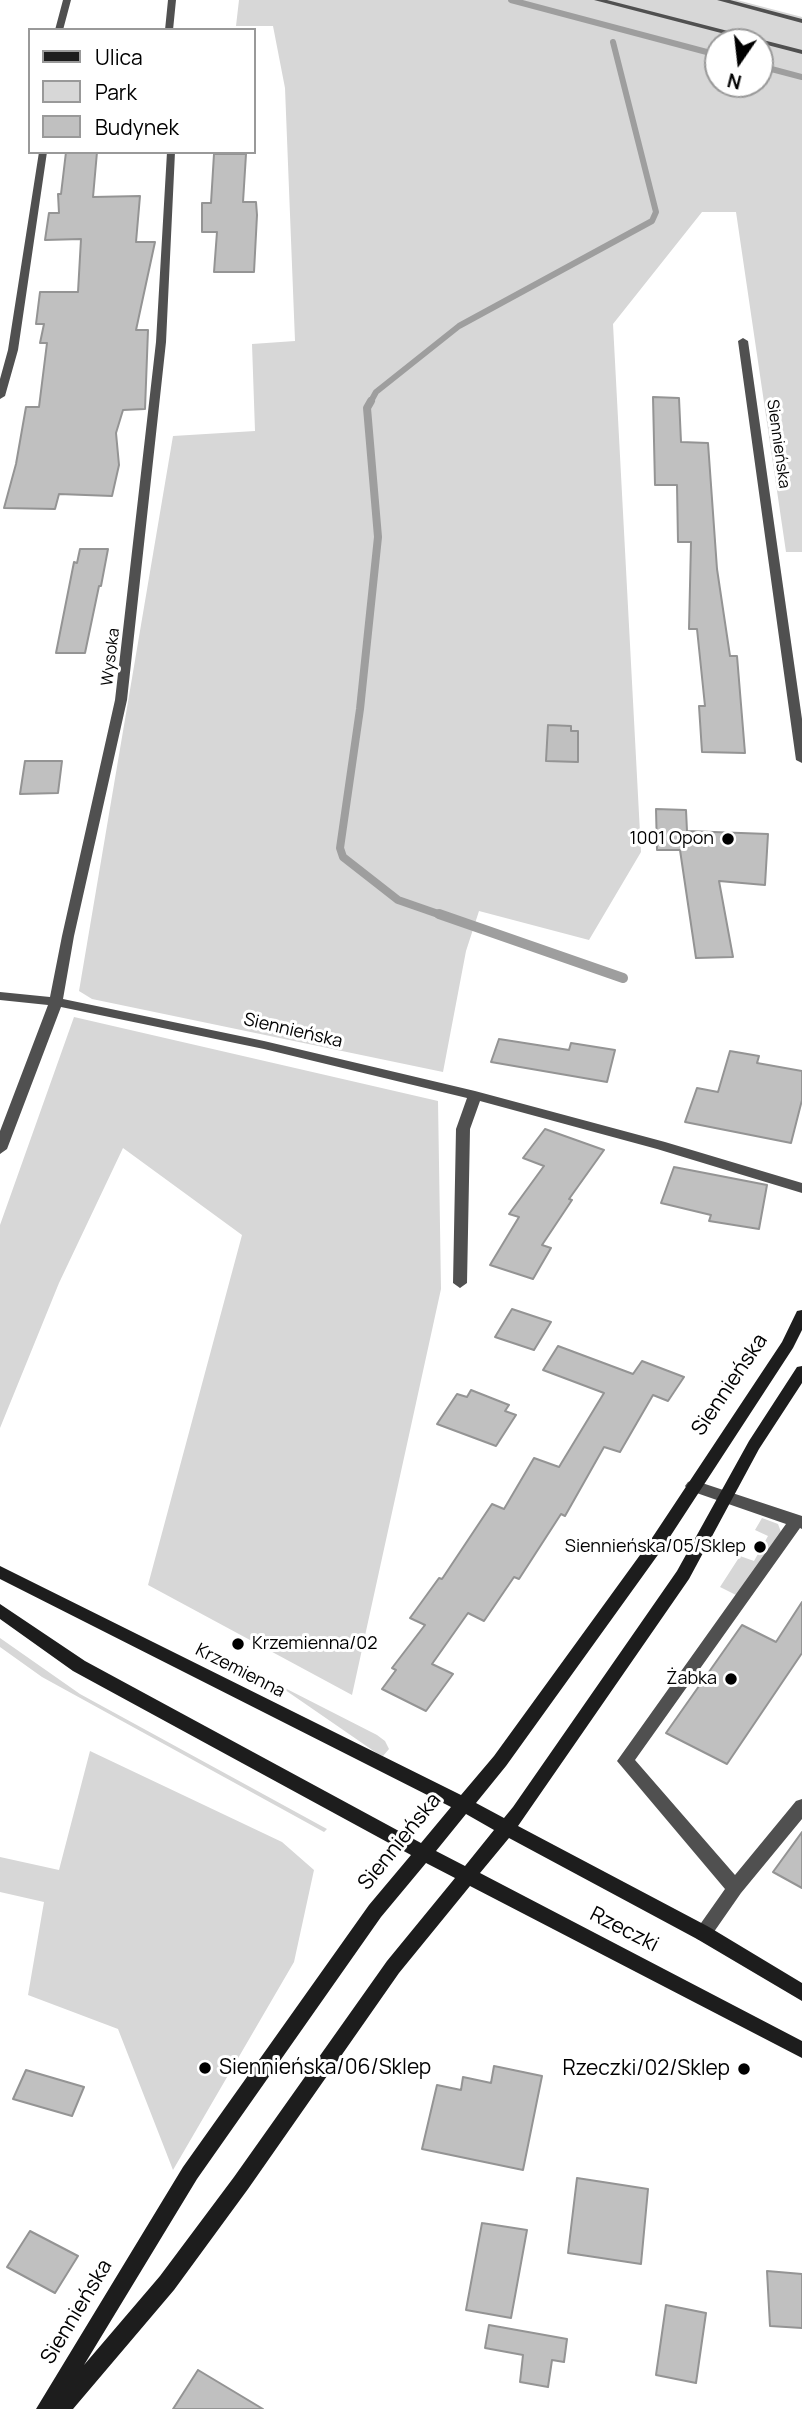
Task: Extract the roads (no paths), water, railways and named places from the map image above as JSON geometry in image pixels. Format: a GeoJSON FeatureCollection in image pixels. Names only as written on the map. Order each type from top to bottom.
{"type":"FeatureCollection","features":[{"type":"Feature","properties":{"kind":"main road","name":"Siennieńska"},"geometry":{"type":"LineString","coordinates":[[46,2409],[190,2173],[375,1911],[535,1713],[654,1548],[788,1343],[802,1315]]}},
{"type":"Feature","properties":{"kind":"main road"},"geometry":{"type":"LineString","coordinates":[[60,2409],[167,2283],[393,1967],[506,1828],[683,1575],[754,1445],[802,1371]]}},
{"type":"Feature","properties":{"kind":"main road","name":"Krzemienna"},"geometry":{"type":"LineString","coordinates":[[0,1572],[462,1804]]}},
{"type":"Feature","properties":{"kind":"main road"},"geometry":{"type":"LineString","coordinates":[[0,1610],[79,1666],[424,1852]]}},
{"type":"Feature","properties":{"kind":"main road","name":"Rzeczki"},"geometry":{"type":"LineString","coordinates":[[462,1804],[703,1933],[802,1993]]}},
{"type":"Feature","properties":{"kind":"main road","name":"Rzeczki"},"geometry":{"type":"LineString","coordinates":[[424,1852],[802,2050]]}},
{"type":"Feature","properties":{"kind":"street"},"geometry":{"type":"LineString","coordinates":[[60,28],[67,0]]}},
{"type":"Feature","properties":{"kind":"street"},"geometry":{"type":"LineString","coordinates":[[169,28],[172,0]]}},
{"type":"Feature","properties":{"kind":"street"},"geometry":{"type":"LineString","coordinates":[[597,0],[802,52]]}},
{"type":"Feature","properties":{"kind":"street"},"geometry":{"type":"LineString","coordinates":[[721,0],[802,21]]}},
{"type":"Feature","properties":{"kind":"street"},"geometry":{"type":"LineString","coordinates":[[0,396],[13,350],[43,154]]}},
{"type":"Feature","properties":{"kind":"street","name":"Wysoka"},"geometry":{"type":"LineString","coordinates":[[0,1149],[56,1002],[68,936],[121,701],[161,342],[171,154]]}},
{"type":"Feature","properties":{"kind":"street","name":"Siennieńska"},"geometry":{"type":"LineString","coordinates":[[743,341],[802,760]]}},
{"type":"Feature","properties":{"kind":"street","name":"Siennieńska"},"geometry":{"type":"LineString","coordinates":[[0,996],[56,1002],[264,1045],[475,1095],[660,1145],[802,1188]]}},
{"type":"Feature","properties":{"kind":"street"},"geometry":{"type":"LineString","coordinates":[[460,1283],[463,1129],[475,1095]]}},
{"type":"Feature","properties":{"kind":"street"},"geometry":{"type":"LineString","coordinates":[[693,1486],[799,1522],[625,1762],[735,1888]]}},
{"type":"Feature","properties":{"kind":"street"},"geometry":{"type":"LineString","coordinates":[[703,1933],[735,1888],[802,1806]]}},
{"type":"Feature","properties":{"kind":"waterway"},"geometry":{"type":"LineString","coordinates":[[511,0],[704,51]]}},
{"type":"Feature","properties":{"kind":"waterway"},"geometry":{"type":"LineString","coordinates":[[370,403],[376,392],[459,326],[652,221],[656,212],[613,42]]}},
{"type":"Feature","properties":{"kind":"waterway"},"geometry":{"type":"LineString","coordinates":[[774,70],[802,77]]}},
{"type":"Feature","properties":{"kind":"waterway"},"geometry":{"type":"LineString","coordinates":[[371,401],[367,408],[378,537],[360,709],[340,848],[343,857],[398,900],[444,916]]}},
{"type":"Feature","properties":{"kind":"waterway"},"geometry":{"type":"LineString","coordinates":[[439,914],[623,978]]}},
{"type":"Feature","properties":{"kind":"place","name":"1001 Opon"},"geometry":{"type":"Point","coordinates":[728,839]}},
{"type":"Feature","properties":{"kind":"place","name":"Siennieńska/05/Sklep"},"geometry":{"type":"Point","coordinates":[760,1547]}},
{"type":"Feature","properties":{"kind":"place","name":"Krzemienna/02"},"geometry":{"type":"Point","coordinates":[238,1644]}},
{"type":"Feature","properties":{"kind":"place","name":"Żabka"},"geometry":{"type":"Point","coordinates":[731,1679]}},
{"type":"Feature","properties":{"kind":"place","name":"Siennieńska/06/Sklep"},"geometry":{"type":"Point","coordinates":[205,2068]}},
{"type":"Feature","properties":{"kind":"place","name":"Rzeczki/02/Sklep"},"geometry":{"type":"Point","coordinates":[744,2069]}}]}
